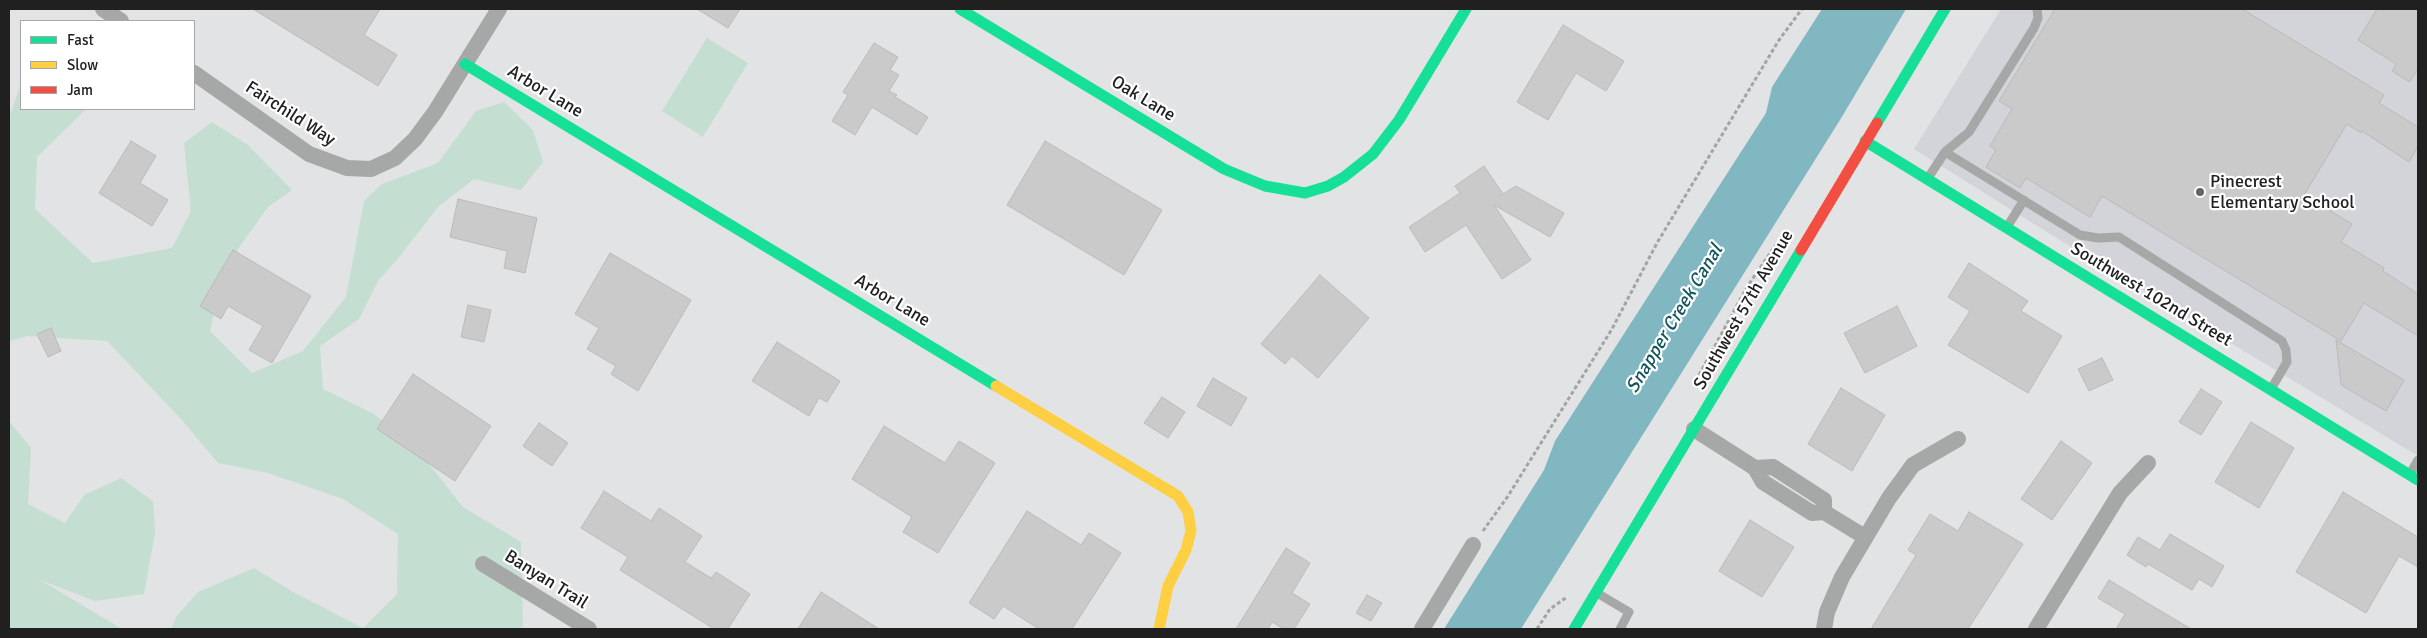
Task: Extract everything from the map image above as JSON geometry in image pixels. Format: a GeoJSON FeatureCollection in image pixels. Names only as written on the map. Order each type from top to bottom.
{"type":"FeatureCollection","features":[{"type":"Feature","properties":{"kind":"street"},"geometry":{"type":"LineString","coordinates":[[103,9],[120,20]]}},
{"type":"Feature","properties":{"kind":"street"},"geometry":{"type":"LineString","coordinates":[[465,64],[499,9]]}},
{"type":"Feature","properties":{"kind":"street","name":"Oak Lane"},"geometry":{"type":"LineString","coordinates":[[960,9],[1224,168],[1245,179],[1286,191],[1305,193],[1318,191],[1336,182],[1357,168],[1386,140],[1466,9]]}},
{"type":"Feature","properties":{"kind":"street","name":"Southwest 57th Avenue"},"geometry":{"type":"LineString","coordinates":[[1574,629],[1945,9]]}},
{"type":"Feature","properties":{"kind":"street","name":"Fairchild Way"},"geometry":{"type":"LineString","coordinates":[[195,74],[309,154],[347,168],[371,169],[395,158],[415,139],[435,112],[465,64]]}},
{"type":"Feature","properties":{"kind":"street","name":"Arbor Lane"},"geometry":{"type":"LineString","coordinates":[[465,64],[1178,496],[1188,512],[1191,531],[1186,550],[1168,586],[1159,629]]}},
{"type":"Feature","properties":{"kind":"street","name":"Southwest 102nd Street"},"geometry":{"type":"LineString","coordinates":[[1865,141],[2414,477]]}},
{"type":"Feature","properties":{"kind":"street"},"geometry":{"type":"LineString","coordinates":[[1694,429],[1755,468],[1763,482],[1812,513],[1824,512],[1865,537]]}},
{"type":"Feature","properties":{"kind":"street"},"geometry":{"type":"LineString","coordinates":[[1824,629],[1832,601],[1865,537],[1913,465],[1958,439]]}},
{"type":"Feature","properties":{"kind":"street"},"geometry":{"type":"LineString","coordinates":[[2036,629],[2120,493],[2148,463]]}},
{"type":"Feature","properties":{"kind":"street"},"geometry":{"type":"LineString","coordinates":[[1422,629],[1473,545]]}},
{"type":"Feature","properties":{"kind":"street","name":"Banyan Trail"},"geometry":{"type":"LineString","coordinates":[[483,564],[589,629]]}},
{"type":"Feature","properties":{"kind":"lane"},"geometry":{"type":"LineString","coordinates":[[1927,179],[1945,152],[1968,132],[2034,28],[2038,18],[2037,9]]}},
{"type":"Feature","properties":{"kind":"lane"},"geometry":{"type":"LineString","coordinates":[[1945,152],[2086,237],[2119,237],[2282,341],[2286,350],[2287,362],[2271,390]]}},
{"type":"Feature","properties":{"kind":"lane"},"geometry":{"type":"LineString","coordinates":[[2006,228],[2024,200]]}},
{"type":"Feature","properties":{"kind":"lane"},"geometry":{"type":"LineString","coordinates":[[2414,477],[2418,460]]}},
{"type":"Feature","properties":{"kind":"lane"},"geometry":{"type":"LineString","coordinates":[[1596,592],[1629,612],[1620,629]]}},
{"type":"Feature","properties":{"kind":"path"},"geometry":{"type":"LineString","coordinates":[[1473,545],[1508,496],[1612,329],[1657,243],[1779,40],[1802,9]]}},
{"type":"Feature","properties":{"kind":"shaded area","name":"Pinecrest Elementary School"},"geometry":{"type":"Polygon","coordinates":[[[2001,9],[2418,9],[2418,456],[2050,234],[1914,149],[2001,9]]]}},
{"type":"Feature","properties":{"kind":"green space"},"geometry":{"type":"Polygon","coordinates":[[[707,38],[748,63],[703,137],[662,111],[707,38]]]}},
{"type":"Feature","properties":{"kind":"green space"},"geometry":{"type":"Polygon","coordinates":[[[20,87],[20,110],[85,110],[37,157],[35,209],[93,263],[172,248],[191,211],[184,143],[212,122],[248,145],[292,190],[268,207],[223,270],[210,331],[252,373],[303,351],[346,297],[364,201],[382,184],[438,163],[476,111],[504,102],[533,130],[543,162],[521,190],[474,179],[438,207],[378,281],[359,319],[320,346],[323,389],[372,413],[409,439],[463,507],[521,542],[523,626],[519,629],[171,629],[176,617],[198,592],[254,568],[295,593],[363,628],[397,594],[398,534],[343,499],[268,473],[218,463],[181,419],[107,341],[27,336],[9,341],[9,118],[20,87]]]}},
{"type":"Feature","properties":{"kind":"green space"},"geometry":{"type":"Polygon","coordinates":[[[9,421],[31,448],[28,504],[65,523],[84,495],[121,478],[153,501],[155,533],[144,594],[95,601],[40,580],[122,629],[9,629],[9,421]]]}},
{"type":"Feature","properties":{"kind":"water","name":"Snapper Creek Canal"},"geometry":{"type":"Polygon","coordinates":[[[1822,9],[1906,9],[1840,120],[1521,629],[1444,629],[1544,470],[1555,441],[1766,113],[1772,87],[1822,9]]]}},
{"type":"Feature","properties":{"kind":"building"},"geometry":{"type":"Polygon","coordinates":[[[253,9],[380,9],[364,35],[397,55],[378,86],[253,9]]]}},
{"type":"Feature","properties":{"kind":"building"},"geometry":{"type":"Polygon","coordinates":[[[697,9],[740,9],[728,28],[697,9]]]}},
{"type":"Feature","properties":{"kind":"building"},"geometry":{"type":"Polygon","coordinates":[[[2055,9],[2242,9],[2384,95],[2379,103],[2418,127],[2418,146],[2409,162],[2362,131],[2361,133],[2347,124],[2304,195],[2352,224],[2341,242],[2384,268],[2383,271],[2418,294],[2418,336],[2364,303],[2341,341],[2102,196],[2090,217],[2026,178],[2020,188],[1986,167],[1996,150],[1990,146],[2012,109],[1999,101],[2055,9]]]}},
{"type":"Feature","properties":{"kind":"building"},"geometry":{"type":"Polygon","coordinates":[[[2377,9],[2418,9],[2418,68],[2410,82],[2392,71],[2396,64],[2358,40],[2377,9]]]}},
{"type":"Feature","properties":{"kind":"building"},"geometry":{"type":"Polygon","coordinates":[[[1563,25],[1624,61],[1606,91],[1576,73],[1548,120],[1517,102],[1563,25]]]}},
{"type":"Feature","properties":{"kind":"building"},"geometry":{"type":"Polygon","coordinates":[[[874,43],[898,57],[890,70],[899,75],[889,91],[897,95],[895,97],[928,117],[917,135],[872,107],[855,135],[832,121],[848,95],[843,92],[874,43]]]}},
{"type":"Feature","properties":{"kind":"building"},"geometry":{"type":"Polygon","coordinates":[[[131,141],[156,156],[140,183],[168,200],[152,226],[99,193],[131,141]]]}},
{"type":"Feature","properties":{"kind":"building"},"geometry":{"type":"Polygon","coordinates":[[[1045,141],[1162,210],[1124,275],[1007,205],[1045,141]]]}},
{"type":"Feature","properties":{"kind":"building"},"geometry":{"type":"Polygon","coordinates":[[[1484,166],[1503,194],[1516,186],[1564,213],[1550,237],[1494,205],[1531,260],[1502,279],[1466,225],[1425,252],[1409,227],[1460,193],[1455,186],[1484,166]]]}},
{"type":"Feature","properties":{"kind":"building"},"geometry":{"type":"Polygon","coordinates":[[[458,199],[537,218],[525,273],[504,268],[507,251],[450,237],[458,199]]]}},
{"type":"Feature","properties":{"kind":"building"},"geometry":{"type":"Polygon","coordinates":[[[233,250],[311,296],[272,363],[249,350],[263,326],[228,306],[221,319],[200,306],[233,250]]]}},
{"type":"Feature","properties":{"kind":"building"},"geometry":{"type":"Polygon","coordinates":[[[610,253],[691,300],[638,391],[611,374],[616,366],[587,349],[599,328],[575,314],[610,253]]]}},
{"type":"Feature","properties":{"kind":"building"},"geometry":{"type":"Polygon","coordinates":[[[1969,263],[2028,301],[2021,311],[2062,336],[2028,393],[1948,345],[1970,311],[1948,297],[1969,263]]]}},
{"type":"Feature","properties":{"kind":"building"},"geometry":{"type":"Polygon","coordinates":[[[1320,275],[1369,318],[1318,378],[1292,356],[1285,364],[1261,344],[1320,275]]]}},
{"type":"Feature","properties":{"kind":"building"},"geometry":{"type":"Polygon","coordinates":[[[468,305],[491,310],[484,342],[461,337],[468,305]]]}},
{"type":"Feature","properties":{"kind":"building"},"geometry":{"type":"Polygon","coordinates":[[[1897,306],[1917,346],[1865,373],[1844,333],[1897,306]]]}},
{"type":"Feature","properties":{"kind":"building"},"geometry":{"type":"Polygon","coordinates":[[[51,328],[61,351],[48,357],[37,334],[51,328]]]}},
{"type":"Feature","properties":{"kind":"building"},"geometry":{"type":"Polygon","coordinates":[[[2336,340],[2404,380],[2386,411],[2341,385],[2336,340]]]}},
{"type":"Feature","properties":{"kind":"building"},"geometry":{"type":"Polygon","coordinates":[[[777,342],[840,381],[827,402],[819,398],[809,416],[752,381],[777,342]]]}},
{"type":"Feature","properties":{"kind":"building"},"geometry":{"type":"Polygon","coordinates":[[[2102,358],[2113,380],[2089,391],[2078,369],[2102,358]]]}},
{"type":"Feature","properties":{"kind":"building"},"geometry":{"type":"Polygon","coordinates":[[[413,374],[491,426],[455,481],[377,429],[413,374]]]}},
{"type":"Feature","properties":{"kind":"building"},"geometry":{"type":"Polygon","coordinates":[[[1213,378],[1247,398],[1231,426],[1197,406],[1213,378]]]}},
{"type":"Feature","properties":{"kind":"building"},"geometry":{"type":"Polygon","coordinates":[[[1841,388],[1885,415],[1852,471],[1808,444],[1841,388]]]}},
{"type":"Feature","properties":{"kind":"building"},"geometry":{"type":"Polygon","coordinates":[[[2201,389],[2222,402],[2201,435],[2179,422],[2201,389]]]}},
{"type":"Feature","properties":{"kind":"building"},"geometry":{"type":"Polygon","coordinates":[[[1162,397],[1185,412],[1168,438],[1144,423],[1162,397]]]}},
{"type":"Feature","properties":{"kind":"building"},"geometry":{"type":"Polygon","coordinates":[[[2251,422],[2294,448],[2259,508],[2215,482],[2251,422]]]}},
{"type":"Feature","properties":{"kind":"building"},"geometry":{"type":"Polygon","coordinates":[[[539,423],[568,443],[552,466],[523,446],[539,423]]]}},
{"type":"Feature","properties":{"kind":"building"},"geometry":{"type":"Polygon","coordinates":[[[884,426],[945,463],[959,441],[995,463],[938,553],[903,532],[912,517],[852,479],[884,426]]]}},
{"type":"Feature","properties":{"kind":"building"},"geometry":{"type":"Polygon","coordinates":[[[2061,441],[2092,463],[2052,520],[2021,499],[2061,441]]]}},
{"type":"Feature","properties":{"kind":"building"},"geometry":{"type":"Polygon","coordinates":[[[604,491],[651,521],[659,508],[702,536],[685,562],[711,578],[716,572],[750,594],[728,629],[714,629],[620,570],[628,557],[581,528],[604,491]]]}},
{"type":"Feature","properties":{"kind":"building"},"geometry":{"type":"Polygon","coordinates":[[[2343,492],[2418,537],[2418,567],[2399,556],[2366,613],[2296,572],[2343,492]]]}},
{"type":"Feature","properties":{"kind":"building"},"geometry":{"type":"Polygon","coordinates":[[[1027,511],[1081,545],[1089,533],[1121,553],[1072,629],[1039,629],[1003,606],[994,619],[969,603],[1027,511]]]}},
{"type":"Feature","properties":{"kind":"building"},"geometry":{"type":"Polygon","coordinates":[[[1969,512],[2023,544],[1968,629],[1871,629],[1916,555],[1908,550],[1930,514],[1958,531],[1969,512]]]}},
{"type":"Feature","properties":{"kind":"building"},"geometry":{"type":"Polygon","coordinates":[[[1750,520],[1794,547],[1762,597],[1719,571],[1750,520]]]}},
{"type":"Feature","properties":{"kind":"building"},"geometry":{"type":"Polygon","coordinates":[[[2170,534],[2224,566],[2212,587],[2199,579],[2192,590],[2148,564],[2146,567],[2127,555],[2138,537],[2160,550],[2170,534]]]}},
{"type":"Feature","properties":{"kind":"building"},"geometry":{"type":"Polygon","coordinates":[[[1286,548],[1310,563],[1292,593],[1310,604],[1294,629],[1284,629],[1272,622],[1268,629],[1236,629],[1286,548]]]}},
{"type":"Feature","properties":{"kind":"building"},"geometry":{"type":"Polygon","coordinates":[[[2109,580],[2191,629],[2116,629],[2125,614],[2098,598],[2109,580]]]}},
{"type":"Feature","properties":{"kind":"building"},"geometry":{"type":"Polygon","coordinates":[[[821,592],[879,629],[798,629],[821,592]]]}},
{"type":"Feature","properties":{"kind":"building"},"geometry":{"type":"Polygon","coordinates":[[[1367,595],[1382,603],[1371,621],[1356,613],[1367,595]]]}},
{"type":"Feature","properties":{"kind":"traffic: fast"},"geometry":{"type":"LineString","coordinates":[[960,9],[1224,169],[1265,186],[1305,193],[1328,186],[1344,177],[1373,154],[1399,120],[1466,9]]}},
{"type":"Feature","properties":{"kind":"traffic: fast"},"geometry":{"type":"LineString","coordinates":[[1877,123],[1945,9]]}},
{"type":"Feature","properties":{"kind":"traffic: fast"},"geometry":{"type":"LineString","coordinates":[[465,64],[996,386]]}},
{"type":"Feature","properties":{"kind":"traffic: fast"},"geometry":{"type":"LineString","coordinates":[[1865,141],[2418,480]]}},
{"type":"Feature","properties":{"kind":"traffic: fast"},"geometry":{"type":"LineString","coordinates":[[1574,629],[1801,250]]}},
{"type":"Feature","properties":{"kind":"traffic: slow"},"geometry":{"type":"LineString","coordinates":[[996,386],[1178,496],[1188,512],[1191,531],[1186,550],[1168,586],[1159,629]]}},
{"type":"Feature","properties":{"kind":"traffic: jam"},"geometry":{"type":"LineString","coordinates":[[1801,250],[1877,123]]}},
{"type":"Feature","properties":{"kind":"place","name":"Pinecrest Elementary School"},"geometry":{"type":"Point","coordinates":[2200,192]}}]}
